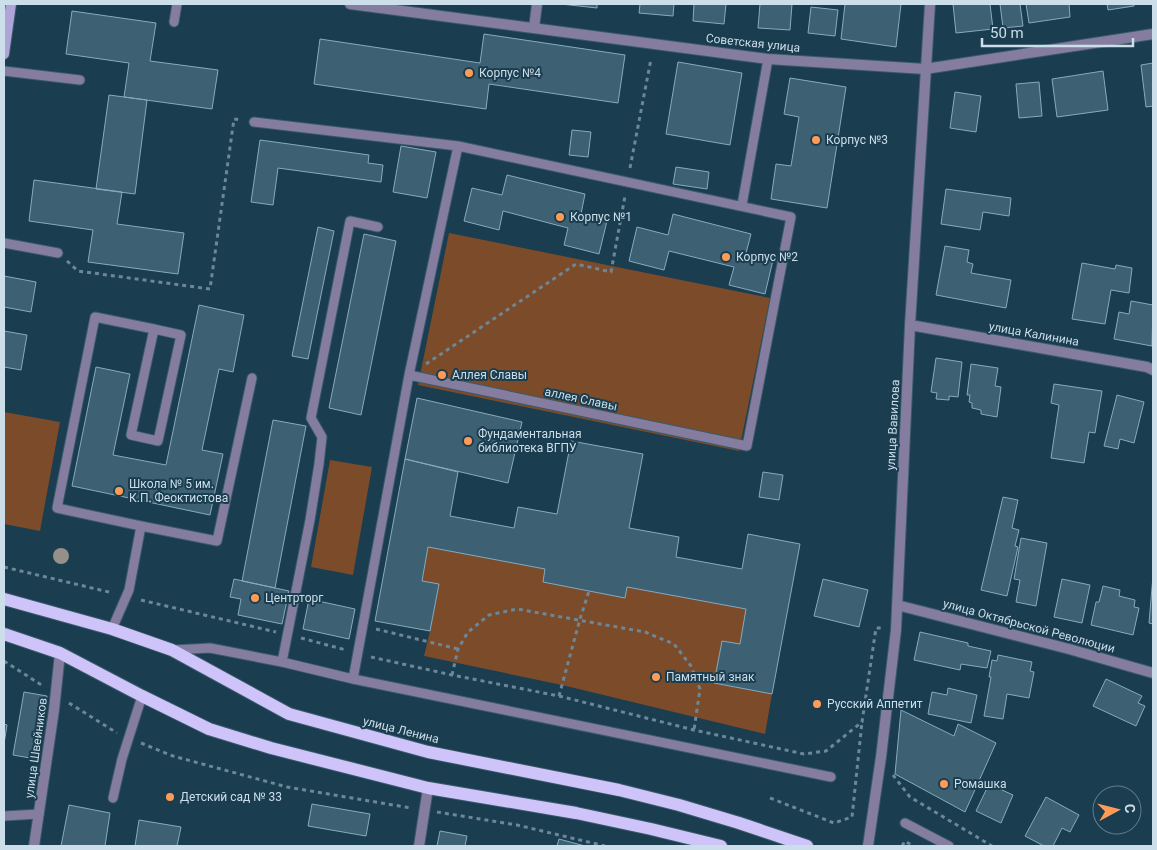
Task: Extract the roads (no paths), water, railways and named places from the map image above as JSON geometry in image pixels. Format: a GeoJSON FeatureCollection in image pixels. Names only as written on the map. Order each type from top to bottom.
{"type":"FeatureCollection","features":[{"type":"Feature","properties":{"kind":"main road","name":"улица Ленина"},"geometry":{"type":"LineString","coordinates":[[4,600],[112,629],[172,650],[289,714],[428,752],[619,790],[671,803],[807,846]]}},
{"type":"Feature","properties":{"kind":"main road"},"geometry":{"type":"LineString","coordinates":[[4,634],[60,653],[209,729],[271,748],[428,788],[576,813],[720,846]]}},
{"type":"Feature","properties":{"kind":"street"},"geometry":{"type":"LineString","coordinates":[[4,54],[11,4]]}},
{"type":"Feature","properties":{"kind":"street","name":"Советская улица"},"geometry":{"type":"LineString","coordinates":[[350,4],[768,59],[925,70],[1153,34]]}},
{"type":"Feature","properties":{"kind":"street"},"geometry":{"type":"LineString","coordinates":[[534,28],[537,4]]}},
{"type":"Feature","properties":{"kind":"street","name":"улица Вавилова"},"geometry":{"type":"LineString","coordinates":[[868,846],[881,756],[898,605],[910,325],[930,4]]}},
{"type":"Feature","properties":{"kind":"street","name":"улица Калинина"},"geometry":{"type":"LineString","coordinates":[[910,325],[1080,354],[1147,367],[1153,370]]}},
{"type":"Feature","properties":{"kind":"street","name":"улица Октябрьской Революции"},"geometry":{"type":"LineString","coordinates":[[898,605],[1069,649],[1153,673]]}},
{"type":"Feature","properties":{"kind":"street","name":"улица Швейников"},"geometry":{"type":"LineString","coordinates":[[34,846],[56,694],[60,653]]}},
{"type":"Feature","properties":{"kind":"street"},"geometry":{"type":"LineString","coordinates":[[419,846],[428,788]]}},
{"type":"Feature","properties":{"kind":"lane"},"geometry":{"type":"LineString","coordinates":[[174,22],[176,4]]}},
{"type":"Feature","properties":{"kind":"lane"},"geometry":{"type":"LineString","coordinates":[[254,122],[458,146],[742,205],[768,59]]}},
{"type":"Feature","properties":{"kind":"lane"},"geometry":{"type":"LineString","coordinates":[[4,71],[80,80]]}},
{"type":"Feature","properties":{"kind":"lane"},"geometry":{"type":"LineString","coordinates":[[353,680],[409,376],[458,146]]}},
{"type":"Feature","properties":{"kind":"lane","name":"аллея Славы"},"geometry":{"type":"LineString","coordinates":[[409,376],[747,446],[791,216],[742,205]]}},
{"type":"Feature","properties":{"kind":"lane"},"geometry":{"type":"LineString","coordinates":[[282,662],[310,520],[320,455],[322,437],[311,418],[350,221],[378,228]]}},
{"type":"Feature","properties":{"kind":"lane"},"geometry":{"type":"LineString","coordinates":[[4,243],[58,253]]}},
{"type":"Feature","properties":{"kind":"lane"},"geometry":{"type":"LineString","coordinates":[[154,329],[131,435],[158,441],[181,335],[154,329],[95,318],[57,508],[218,541],[252,378]]}},
{"type":"Feature","properties":{"kind":"lane"},"geometry":{"type":"LineString","coordinates":[[112,629],[126,596],[141,526]]}},
{"type":"Feature","properties":{"kind":"lane"},"geometry":{"type":"LineString","coordinates":[[172,650],[210,648],[282,662],[353,680],[831,777]]}},
{"type":"Feature","properties":{"kind":"lane"},"geometry":{"type":"LineString","coordinates":[[113,798],[128,738],[142,696]]}},
{"type":"Feature","properties":{"kind":"lane"},"geometry":{"type":"LineString","coordinates":[[4,816],[38,814]]}},
{"type":"Feature","properties":{"kind":"lane"},"geometry":{"type":"LineString","coordinates":[[905,823],[949,846]]}},
{"type":"Feature","properties":{"kind":"place","name":"Корпус №4"},"geometry":{"type":"Point","coordinates":[469,73]}},
{"type":"Feature","properties":{"kind":"place","name":"Корпус №3"},"geometry":{"type":"Point","coordinates":[816,140]}},
{"type":"Feature","properties":{"kind":"place","name":"Корпус №1"},"geometry":{"type":"Point","coordinates":[560,217]}},
{"type":"Feature","properties":{"kind":"place","name":"Корпус №2"},"geometry":{"type":"Point","coordinates":[726,257]}},
{"type":"Feature","properties":{"kind":"place","name":"Аллея Славы"},"geometry":{"type":"Point","coordinates":[442,375]}},
{"type":"Feature","properties":{"kind":"place","name":"Фундаментальная библиотека ВГПУ"},"geometry":{"type":"Point","coordinates":[468,441]}},
{"type":"Feature","properties":{"kind":"place","name":"Школа № 5 им. К.П. Феоктистова"},"geometry":{"type":"Point","coordinates":[119,491]}},
{"type":"Feature","properties":{"kind":"place","name":"Центрторг"},"geometry":{"type":"Point","coordinates":[255,598]}},
{"type":"Feature","properties":{"kind":"place","name":"Памятный знак"},"geometry":{"type":"Point","coordinates":[656,677]}},
{"type":"Feature","properties":{"kind":"place","name":"Русский Аппетит"},"geometry":{"type":"Point","coordinates":[817,704]}},
{"type":"Feature","properties":{"kind":"place","name":"Ромашка"},"geometry":{"type":"Point","coordinates":[944,784]}},
{"type":"Feature","properties":{"kind":"place","name":"Детский сад № 33"},"geometry":{"type":"Point","coordinates":[170,797]}}]}
